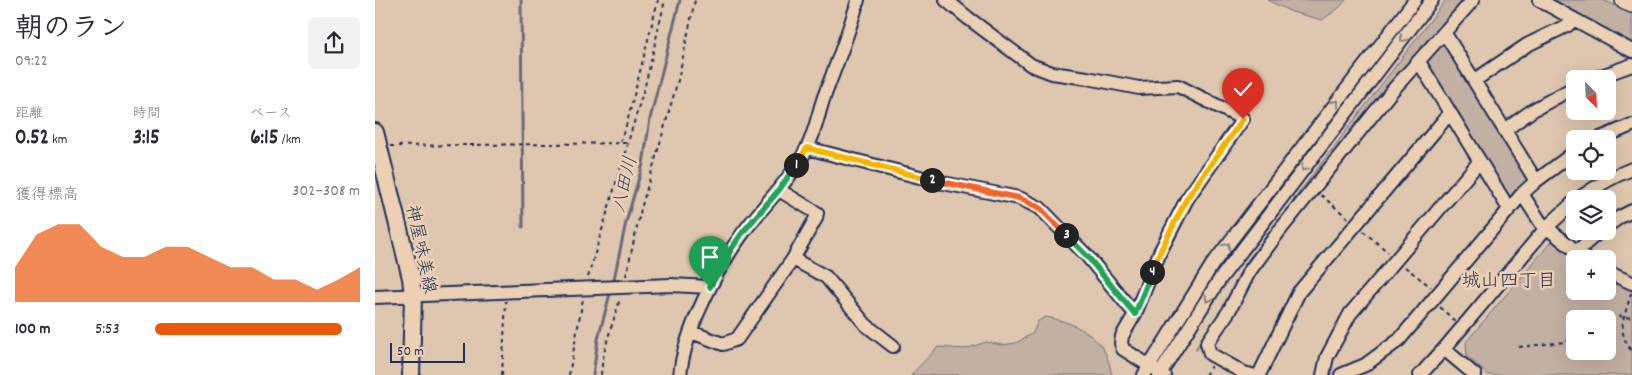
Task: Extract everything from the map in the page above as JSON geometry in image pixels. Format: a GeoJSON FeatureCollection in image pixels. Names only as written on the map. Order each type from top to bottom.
{"type":"FeatureCollection","features":[{"type":"Feature","properties":{"kind":"highway"},"geometry":{"type":"LineString","coordinates":[[1625,0],[1632,3]]}},
{"type":"Feature","properties":{"kind":"main road","name":"神屋味美線"},"geometry":{"type":"LineString","coordinates":[[377,139],[411,278],[413,296],[411,375]]}},
{"type":"Feature","properties":{"kind":"street"},"geometry":{"type":"LineString","coordinates":[[685,374],[691,332],[723,261],[743,232],[779,190],[807,148],[858,0]]}},
{"type":"Feature","properties":{"kind":"street"},"geometry":{"type":"LineString","coordinates":[[946,0],[1031,65],[1052,73],[1139,88],[1178,86],[1243,119],[1187,198],[1160,252],[1135,314],[1122,336],[1123,350],[1146,370],[1161,374],[1220,279],[1432,0]]}},
{"type":"Feature","properties":{"kind":"street"},"geometry":{"type":"LineString","coordinates":[[1146,370],[1212,265],[1415,0]]}},
{"type":"Feature","properties":{"kind":"street"},"geometry":{"type":"LineString","coordinates":[[1252,375],[1244,373],[1210,354],[1207,343],[1229,311],[1249,272],[1280,230],[1391,92],[1473,0]]}},
{"type":"Feature","properties":{"kind":"street"},"geometry":{"type":"LineString","coordinates":[[1539,0],[1632,51]]}},
{"type":"Feature","properties":{"kind":"street"},"geometry":{"type":"LineString","coordinates":[[1475,80],[1527,44],[1568,25],[1574,19]]}},
{"type":"Feature","properties":{"kind":"street"},"geometry":{"type":"LineString","coordinates":[[1444,32],[1536,181]]}},
{"type":"Feature","properties":{"kind":"street"},"geometry":{"type":"LineString","coordinates":[[1419,62],[1509,209]]}},
{"type":"Feature","properties":{"kind":"street"},"geometry":{"type":"LineString","coordinates":[[1616,71],[1632,65]]}},
{"type":"Feature","properties":{"kind":"street"},"geometry":{"type":"LineString","coordinates":[[1505,130],[1533,110],[1566,92]]}},
{"type":"Feature","properties":{"kind":"street"},"geometry":{"type":"LineString","coordinates":[[1259,375],[1299,292],[1450,113]]}},
{"type":"Feature","properties":{"kind":"street"},"geometry":{"type":"LineString","coordinates":[[1616,132],[1632,125]]}},
{"type":"Feature","properties":{"kind":"street"},"geometry":{"type":"LineString","coordinates":[[807,148],[924,178],[1019,198],[1040,208],[1087,256],[1135,314]]}},
{"type":"Feature","properties":{"kind":"street"},"geometry":{"type":"LineString","coordinates":[[1341,375],[1365,365],[1399,340],[1522,194],[1566,159]]}},
{"type":"Feature","properties":{"kind":"street"},"geometry":{"type":"LineString","coordinates":[[1323,375],[1327,357],[1350,314],[1479,162]]}},
{"type":"Feature","properties":{"kind":"street"},"geometry":{"type":"LineString","coordinates":[[1590,190],[1632,169]]}},
{"type":"Feature","properties":{"kind":"street"},"geometry":{"type":"LineString","coordinates":[[691,332],[723,344],[737,339],[793,259],[817,213],[779,190]]}},
{"type":"Feature","properties":{"kind":"street"},"geometry":{"type":"LineString","coordinates":[[1522,194],[1541,223],[1575,250]]}},
{"type":"Feature","properties":{"kind":"street"},"geometry":{"type":"LineString","coordinates":[[1420,375],[1445,349],[1547,228],[1566,210]]}},
{"type":"Feature","properties":{"kind":"street"},"geometry":{"type":"LineString","coordinates":[[1616,220],[1632,211]]}},
{"type":"Feature","properties":{"kind":"street"},"geometry":{"type":"LineString","coordinates":[[1585,250],[1593,240]]}},
{"type":"Feature","properties":{"kind":"street"},"geometry":{"type":"LineString","coordinates":[[793,259],[826,277],[866,325],[893,346]]}},
{"type":"Feature","properties":{"kind":"street"},"geometry":{"type":"LineString","coordinates":[[1616,276],[1632,283]]}},
{"type":"Feature","properties":{"kind":"street"},"geometry":{"type":"LineString","coordinates":[[375,297],[671,284],[710,287]]}},
{"type":"Feature","properties":{"kind":"street"},"geometry":{"type":"LineString","coordinates":[[1445,349],[1475,375]]}},
{"type":"Feature","properties":{"kind":"path"},"geometry":{"type":"LineString","coordinates":[[620,142],[627,123],[658,0]]}},
{"type":"Feature","properties":{"kind":"path"},"geometry":{"type":"LineString","coordinates":[[569,375],[585,288],[646,82],[665,0]]}},
{"type":"Feature","properties":{"kind":"path"},"geometry":{"type":"LineString","coordinates":[[601,375],[602,360],[609,330],[616,312],[641,209],[678,80],[695,0]]}},
{"type":"Feature","properties":{"kind":"path"},"geometry":{"type":"LineString","coordinates":[[377,139],[628,143]]}},
{"type":"Feature","properties":{"kind":"path"},"geometry":{"type":"LineString","coordinates":[[1314,189],[1397,260],[1436,297],[1456,322]]}},
{"type":"Feature","properties":{"kind":"path"},"geometry":{"type":"LineString","coordinates":[[1632,287],[1623,316],[1623,334],[1626,344],[1632,352]]}},
{"type":"Feature","properties":{"kind":"path"},"geometry":{"type":"LineString","coordinates":[[502,375],[507,292]]}},
{"type":"Feature","properties":{"kind":"path"},"geometry":{"type":"LineString","coordinates":[[1616,316],[1632,318]]}},
{"type":"Feature","properties":{"kind":"path"},"geometry":{"type":"LineString","coordinates":[[1519,347],[1566,342]]}},
{"type":"Feature","properties":{"kind":"shaded area"},"geometry":{"type":"Polygon","coordinates":[[[1267,0],[1346,0],[1340,7],[1322,20],[1292,12],[1267,0]]]}},
{"type":"Feature","properties":{"kind":"shaded area"},"geometry":{"type":"Polygon","coordinates":[[[1446,0],[1466,0],[1225,309],[1197,350],[1195,349],[1223,307],[1243,266],[1446,0]]]}},
{"type":"Feature","properties":{"kind":"shaded area"},"geometry":{"type":"Polygon","coordinates":[[[1551,0],[1603,0],[1632,13],[1632,44],[1551,0]]]}},
{"type":"Feature","properties":{"kind":"shaded area"},"geometry":{"type":"Polygon","coordinates":[[[1445,38],[1531,179],[1512,199],[1508,198],[1426,65],[1426,60],[1445,38]]]}},
{"type":"Feature","properties":{"kind":"shaded area"},"geometry":{"type":"Polygon","coordinates":[[[1556,241],[1567,250],[1566,300],[1616,300],[1616,280],[1632,286],[1632,375],[1488,375],[1467,356],[1466,342],[1551,242],[1556,241]]]}},
{"type":"Feature","properties":{"kind":"shaded area"},"geometry":{"type":"Polygon","coordinates":[[[1046,317],[1078,327],[1098,342],[1105,352],[1112,375],[911,375],[938,347],[965,349],[986,342],[1002,345],[1016,343],[1033,333],[1038,321],[1046,317]]]}},
{"type":"Feature","properties":{"kind":"waterway"},"geometry":{"type":"LineString","coordinates":[[521,0],[523,227]]}},
{"type":"Feature","properties":{"kind":"waterway","name":"八田川"},"geometry":{"type":"LineString","coordinates":[[613,284],[626,222],[643,164],[650,119],[680,0]]}},
{"type":"Feature","properties":{"kind":"waterway","name":"八田川"},"geometry":{"type":"LineString","coordinates":[[593,375],[598,339],[611,290]]}},
{"type":"Feature","properties":{"kind":"district","name":"城山四丁目"},"geometry":{"type":"Point","coordinates":[1509,279]}},
{"type":"Feature","properties":{"kind":"route"},"geometry":{"type":"LineString","coordinates":[[710,287],[723,261],[743,232],[779,190],[807,148],[887,170],[1019,198],[1040,208],[1087,256],[1135,314],[1160,252],[1187,198],[1243,119]]}}]}
